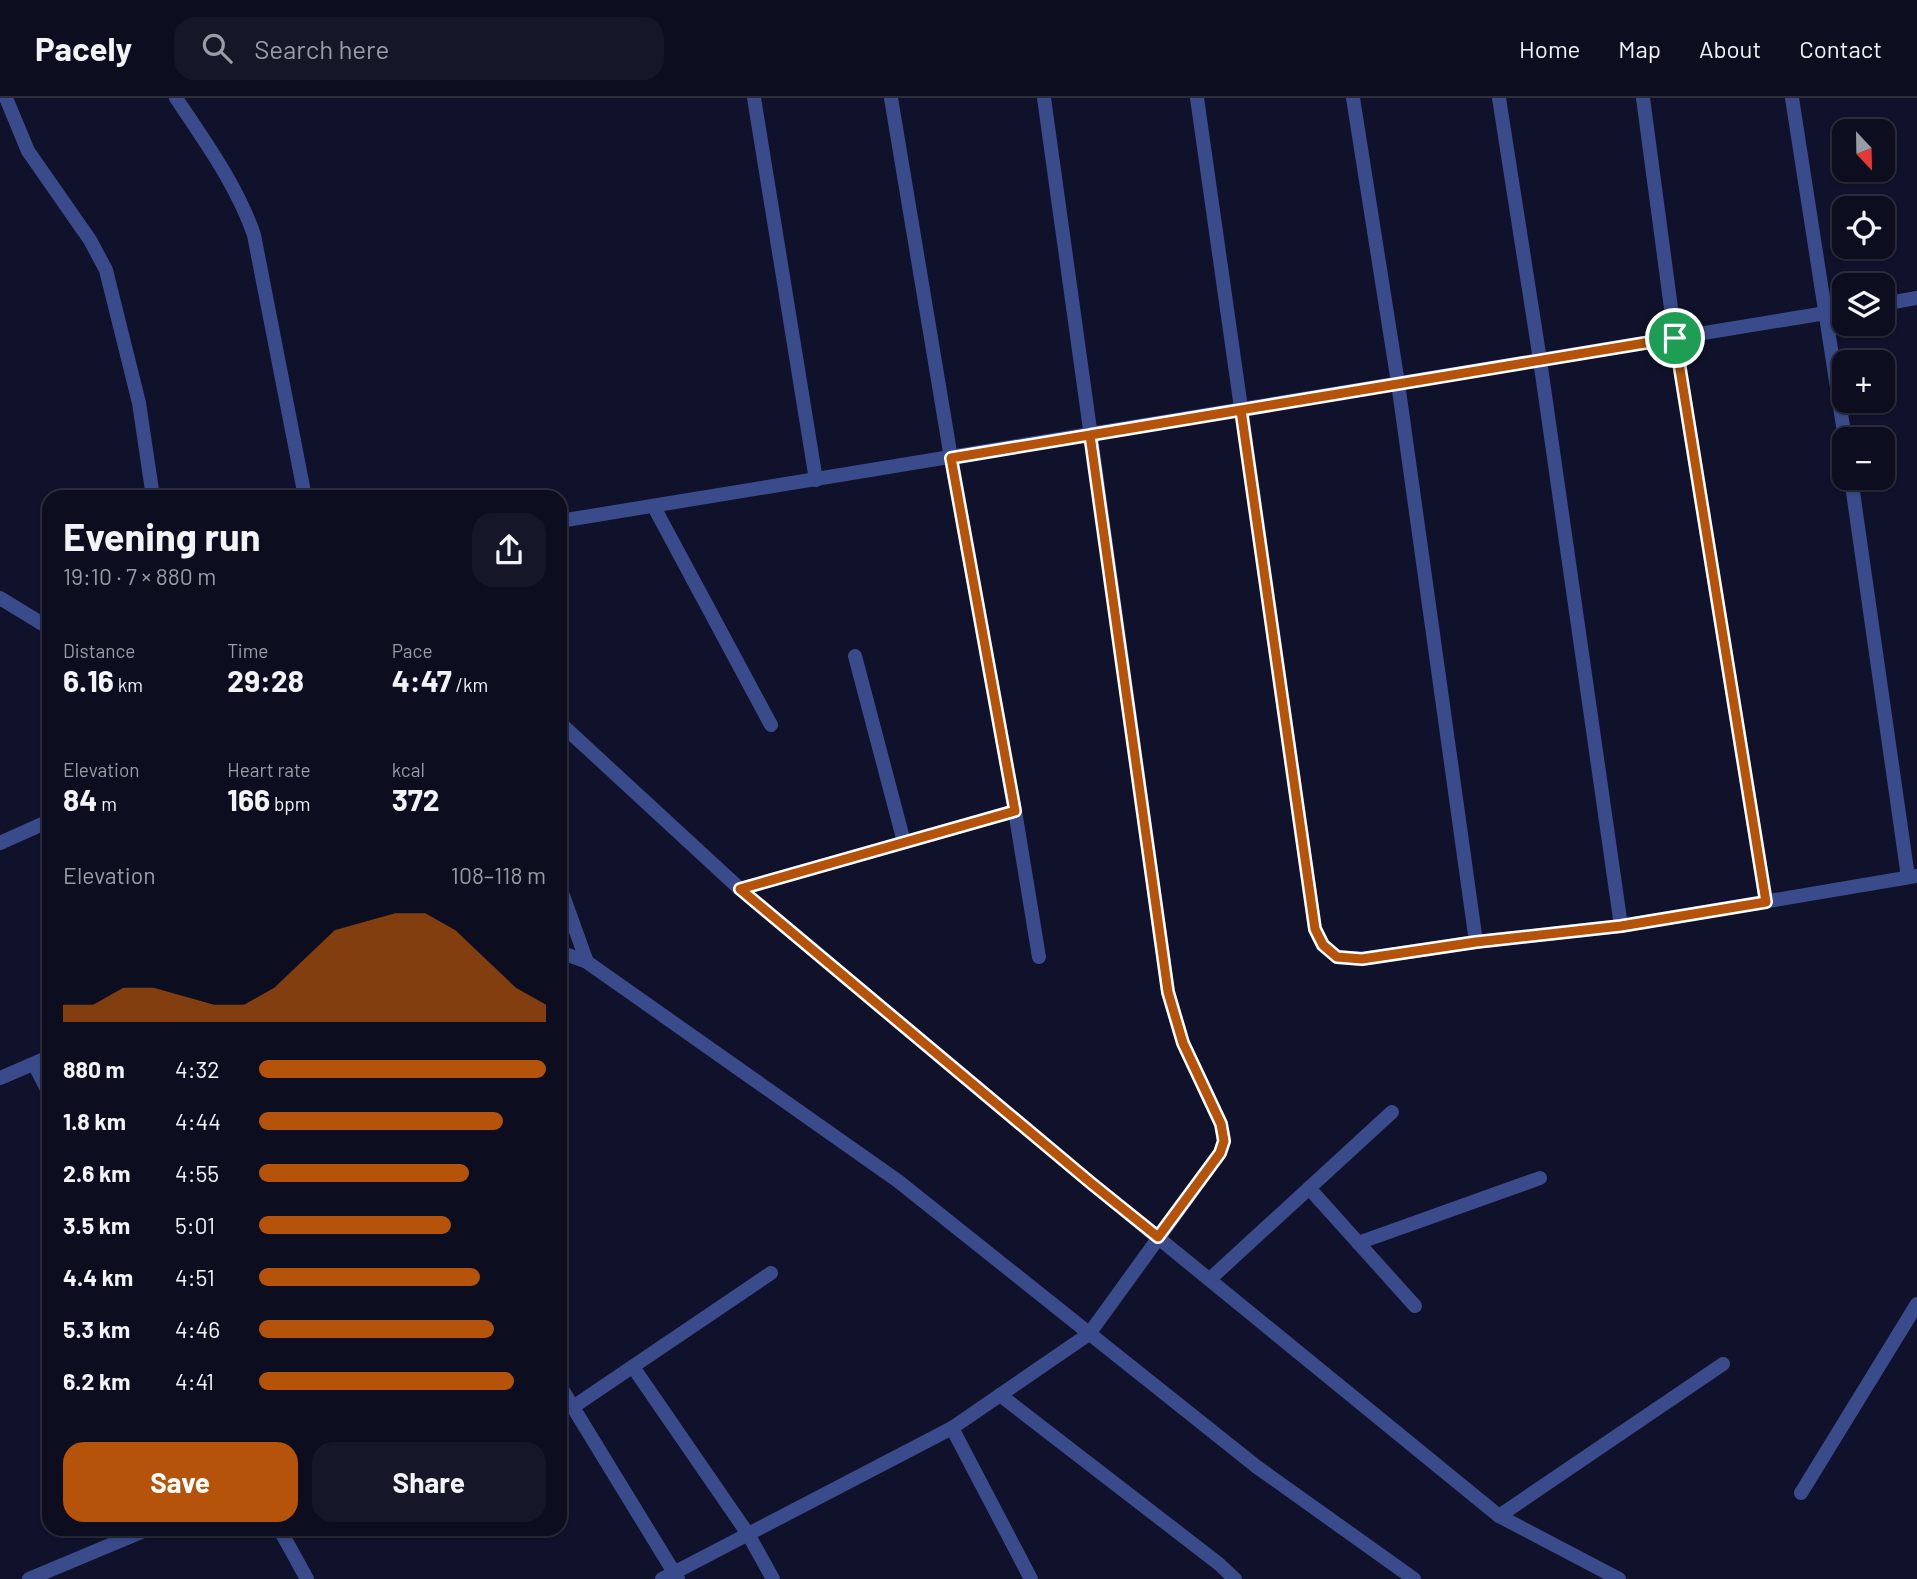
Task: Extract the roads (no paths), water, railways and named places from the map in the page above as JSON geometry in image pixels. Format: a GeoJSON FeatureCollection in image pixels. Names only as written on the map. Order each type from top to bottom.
{"type":"FeatureCollection","features":[{"type":"Feature","properties":{"kind":"street"},"geometry":{"type":"LineString","coordinates":[[6,98],[28,151],[90,240],[106,270],[139,403],[152,490]]}},
{"type":"Feature","properties":{"kind":"street"},"geometry":{"type":"LineString","coordinates":[[176,98],[231,183],[251,226],[304,490]]}},
{"type":"Feature","properties":{"kind":"street"},"geometry":{"type":"LineString","coordinates":[[754,98],[816,480]]}},
{"type":"Feature","properties":{"kind":"street"},"geometry":{"type":"LineString","coordinates":[[891,98],[1039,957]]}},
{"type":"Feature","properties":{"kind":"street"},"geometry":{"type":"LineString","coordinates":[[567,1397],[671,1577],[952,1427],[1089,1334],[1220,1153],[1224,1141],[1221,1124],[1183,1043],[1168,992],[1044,98]]}},
{"type":"Feature","properties":{"kind":"street"},"geometry":{"type":"LineString","coordinates":[[1198,98],[1315,929],[1323,945],[1337,957],[1362,959],[1476,942],[1621,926],[1913,877],[1853,490]]}},
{"type":"Feature","properties":{"kind":"street"},"geometry":{"type":"LineString","coordinates":[[1353,98],[1398,383],[1476,942]]}},
{"type":"Feature","properties":{"kind":"street"},"geometry":{"type":"LineString","coordinates":[[1499,98],[1540,360],[1621,926]]}},
{"type":"Feature","properties":{"kind":"street"},"geometry":{"type":"LineString","coordinates":[[1643,98],[1675,338],[1766,902]]}},
{"type":"Feature","properties":{"kind":"street"},"geometry":{"type":"LineString","coordinates":[[1792,98],[1843,427]]}},
{"type":"Feature","properties":{"kind":"street"},"geometry":{"type":"LineString","coordinates":[[1895,302],[1917,298]]}},
{"type":"Feature","properties":{"kind":"street"},"geometry":{"type":"LineString","coordinates":[[567,520],[1832,312]]}},
{"type":"Feature","properties":{"kind":"street"},"geometry":{"type":"LineString","coordinates":[[654,507],[771,725]]}},
{"type":"Feature","properties":{"kind":"street"},"geometry":{"type":"LineString","coordinates":[[0,598],[42,624]]}},
{"type":"Feature","properties":{"kind":"street"},"geometry":{"type":"LineString","coordinates":[[855,656],[904,842]]}},
{"type":"Feature","properties":{"kind":"street"},"geometry":{"type":"LineString","coordinates":[[567,729],[740,889],[1091,1183],[1499,1516],[1619,1579]]}},
{"type":"Feature","properties":{"kind":"street"},"geometry":{"type":"LineString","coordinates":[[740,889],[1015,811]]}},
{"type":"Feature","properties":{"kind":"street"},"geometry":{"type":"LineString","coordinates":[[0,843],[42,824]]}},
{"type":"Feature","properties":{"kind":"street"},"geometry":{"type":"LineString","coordinates":[[567,906],[587,962]]}},
{"type":"Feature","properties":{"kind":"street"},"geometry":{"type":"LineString","coordinates":[[567,955],[587,962],[898,1181],[1258,1467],[1414,1579]]}},
{"type":"Feature","properties":{"kind":"street"},"geometry":{"type":"LineString","coordinates":[[0,1078],[42,1060]]}},
{"type":"Feature","properties":{"kind":"street"},"geometry":{"type":"LineString","coordinates":[[34,1064],[42,1079]]}},
{"type":"Feature","properties":{"kind":"street"},"geometry":{"type":"LineString","coordinates":[[1210,1279],[1392,1112]]}},
{"type":"Feature","properties":{"kind":"street"},"geometry":{"type":"LineString","coordinates":[[1359,1243],[1539,1178]]}},
{"type":"Feature","properties":{"kind":"street"},"geometry":{"type":"LineString","coordinates":[[1309,1188],[1415,1306]]}},
{"type":"Feature","properties":{"kind":"street"},"geometry":{"type":"LineString","coordinates":[[573,1407],[771,1273]]}},
{"type":"Feature","properties":{"kind":"street"},"geometry":{"type":"LineString","coordinates":[[1801,1493],[1917,1304]]}},
{"type":"Feature","properties":{"kind":"street"},"geometry":{"type":"LineString","coordinates":[[1499,1516],[1723,1364]]}},
{"type":"Feature","properties":{"kind":"street"},"geometry":{"type":"LineString","coordinates":[[633,1367],[748,1534],[773,1579]]}},
{"type":"Feature","properties":{"kind":"street"},"geometry":{"type":"LineString","coordinates":[[1000,1395],[1235,1579]]}},
{"type":"Feature","properties":{"kind":"street"},"geometry":{"type":"LineString","coordinates":[[952,1427],[1031,1579]]}},
{"type":"Feature","properties":{"kind":"street"},"geometry":{"type":"LineString","coordinates":[[29,1579],[132,1536]]}},
{"type":"Feature","properties":{"kind":"street"},"geometry":{"type":"LineString","coordinates":[[284,1536],[307,1579]]}}]}
